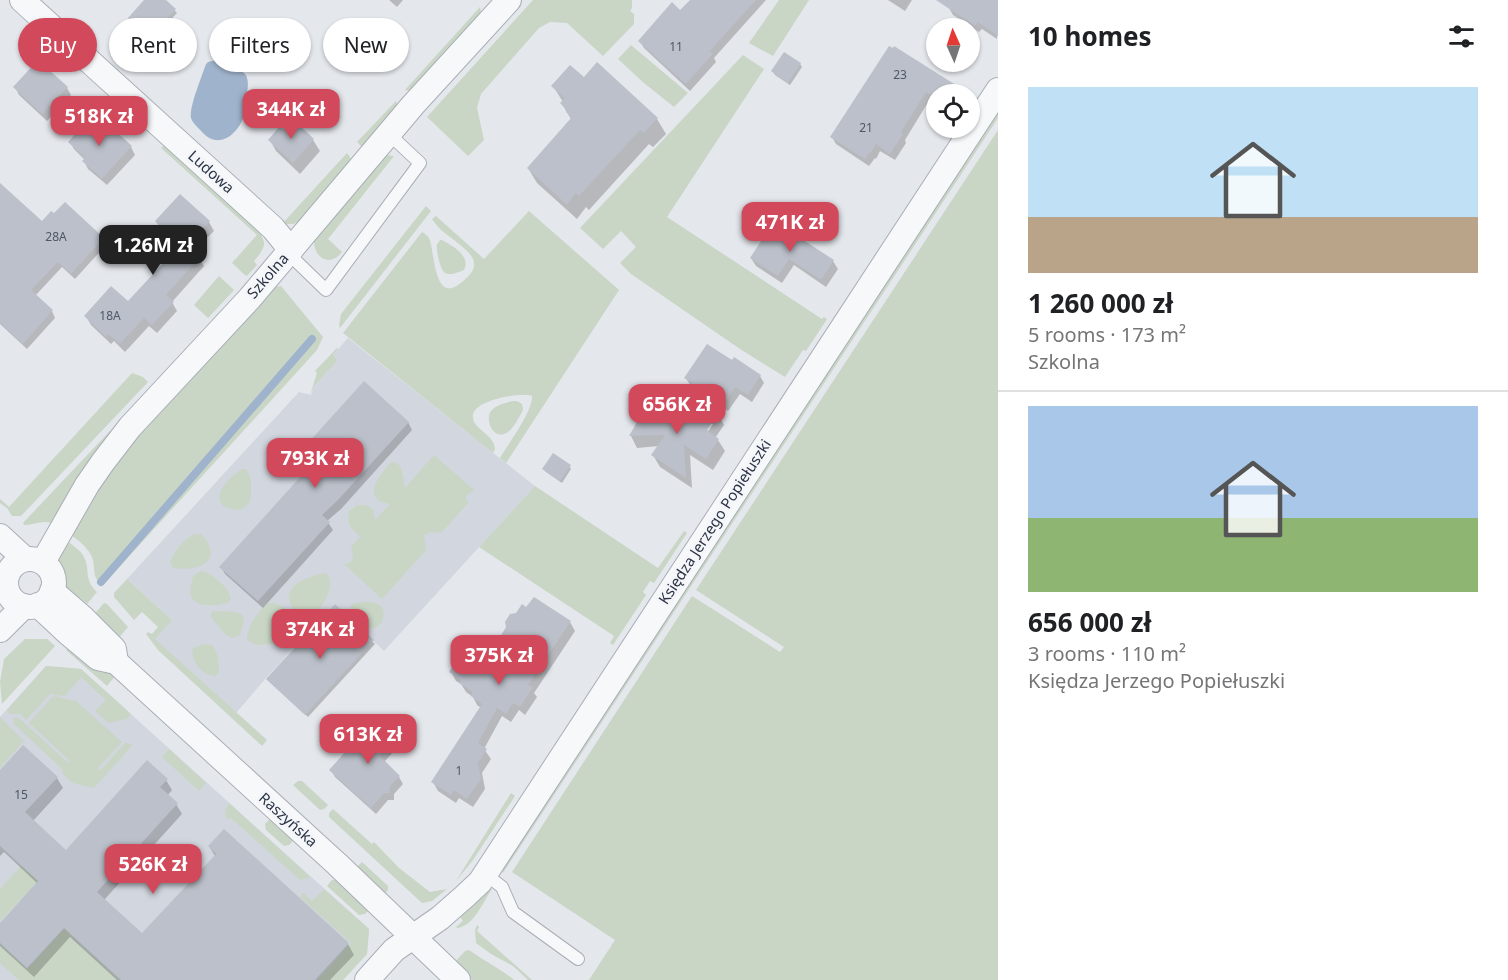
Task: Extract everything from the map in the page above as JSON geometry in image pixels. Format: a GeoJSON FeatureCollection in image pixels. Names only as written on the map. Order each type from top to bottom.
{"type":"FeatureCollection","features":[{"type":"Feature","properties":{"kind":"street","name":"Ludowa"},"geometry":{"type":"LineString","coordinates":[[22,0],[273,228],[291,250]]}},
{"type":"Feature","properties":{"kind":"street","name":"Szkolna"},"geometry":{"type":"LineString","coordinates":[[0,630],[22,584],[59,532],[87,485],[130,427],[249,298],[413,105],[509,0]]}},
{"type":"Feature","properties":{"kind":"street","name":"Księdza Jerzego Popiełuszki"},"geometry":{"type":"LineString","coordinates":[[367,980],[394,950],[456,904],[485,874],[998,90]]}},
{"type":"Feature","properties":{"kind":"street","name":"Raszyńska"},"geometry":{"type":"LineString","coordinates":[[0,536],[22,584],[82,617],[114,649],[116,662],[337,864],[458,980]]}},
{"type":"Feature","properties":{"kind":"lane"},"geometry":{"type":"LineString","coordinates":[[291,250],[296,261],[326,290],[420,163],[389,134]]}},
{"type":"Feature","properties":{"kind":"lane"},"geometry":{"type":"LineString","coordinates":[[485,874],[502,887],[513,912],[578,959]]}},
{"type":"Feature","properties":{"kind":"shaded area"},"geometry":{"type":"Polygon","coordinates":[[[348,338],[535,486],[384,651],[335,604],[236,713],[154,639],[171,619],[127,579],[299,392],[311,395],[314,386],[338,360],[333,355],[348,338]]]}},
{"type":"Feature","properties":{"kind":"shaded area"},"geometry":{"type":"Polygon","coordinates":[[[46,666],[81,669],[369,929],[367,954],[343,980],[0,980],[0,717],[46,666]]]}},
{"type":"Feature","properties":{"kind":"green space"},"geometry":{"type":"Polygon","coordinates":[[[533,0],[632,0],[630,11],[634,14],[634,24],[603,56],[567,23],[550,22],[539,28],[481,94],[477,108],[484,140],[468,156],[427,117],[533,0]]]}},
{"type":"Feature","properties":{"kind":"green space"},"geometry":{"type":"Polygon","coordinates":[[[779,0],[809,0],[773,56],[749,43],[779,0]]]}},
{"type":"Feature","properties":{"kind":"green space"},"geometry":{"type":"Polygon","coordinates":[[[480,7],[481,14],[412,91],[405,90],[480,7]]]}},
{"type":"Feature","properties":{"kind":"green space"},"geometry":{"type":"Polygon","coordinates":[[[631,45],[688,93],[674,107],[618,59],[631,45]]]}},
{"type":"Feature","properties":{"kind":"green space"},"geometry":{"type":"Polygon","coordinates":[[[743,55],[764,69],[667,217],[822,319],[824,317],[827,319],[785,377],[631,274],[620,263],[636,247],[621,231],[603,249],[580,228],[743,55]]]}},
{"type":"Feature","properties":{"kind":"green space"},"geometry":{"type":"Polygon","coordinates":[[[396,101],[398,106],[365,146],[361,146],[357,142],[396,101]]]}},
{"type":"Feature","properties":{"kind":"green space"},"geometry":{"type":"Polygon","coordinates":[[[998,108],[998,118],[503,873],[502,866],[998,108]]]}},
{"type":"Feature","properties":{"kind":"green space"},"geometry":{"type":"Polygon","coordinates":[[[998,130],[998,980],[589,980],[615,940],[512,872],[692,596],[780,652],[784,647],[696,590],[998,130]]]}},
{"type":"Feature","properties":{"kind":"green space"},"geometry":{"type":"Polygon","coordinates":[[[166,143],[261,226],[263,247],[254,261],[257,265],[247,276],[232,263],[257,235],[161,148],[166,143]]]}},
{"type":"Feature","properties":{"kind":"green space"},"geometry":{"type":"Polygon","coordinates":[[[347,153],[352,160],[302,221],[282,224],[347,153]]]}},
{"type":"Feature","properties":{"kind":"green space"},"geometry":{"type":"Polygon","coordinates":[[[385,155],[394,156],[328,239],[342,252],[332,259],[323,259],[316,251],[314,239],[385,155]]]}},
{"type":"Feature","properties":{"kind":"green space"},"geometry":{"type":"Polygon","coordinates":[[[426,206],[431,211],[340,328],[341,314],[426,206]]]}},
{"type":"Feature","properties":{"kind":"green space"},"geometry":{"type":"Polygon","coordinates":[[[529,211],[619,290],[506,463],[500,458],[529,410],[532,396],[518,395],[499,398],[481,405],[476,410],[473,420],[491,439],[495,449],[493,453],[343,333],[422,232],[429,238],[437,274],[445,287],[453,288],[471,274],[474,266],[470,254],[439,228],[432,219],[436,216],[484,259],[529,211]]]}},
{"type":"Feature","properties":{"kind":"green space"},"geometry":{"type":"Polygon","coordinates":[[[440,240],[463,255],[464,270],[449,274],[443,271],[437,251],[437,244],[440,240]]]}},
{"type":"Feature","properties":{"kind":"green space"},"geometry":{"type":"Polygon","coordinates":[[[219,276],[234,290],[208,318],[194,305],[219,276]]]}},
{"type":"Feature","properties":{"kind":"green space"},"geometry":{"type":"Polygon","coordinates":[[[281,286],[323,337],[317,350],[103,585],[96,579],[93,559],[89,552],[71,535],[95,495],[140,432],[275,287],[281,286]]]}},
{"type":"Feature","properties":{"kind":"green space"},"geometry":{"type":"Polygon","coordinates":[[[337,348],[333,355],[338,360],[314,386],[310,395],[317,373],[315,371],[337,348]]]}},
{"type":"Feature","properties":{"kind":"green space"},"geometry":{"type":"Polygon","coordinates":[[[132,373],[143,377],[148,382],[21,516],[12,516],[0,503],[0,499],[9,507],[132,373]]]}},
{"type":"Feature","properties":{"kind":"green space"},"geometry":{"type":"Polygon","coordinates":[[[513,401],[522,404],[522,412],[510,431],[504,434],[496,433],[489,423],[489,414],[498,406],[513,401]]]}},
{"type":"Feature","properties":{"kind":"green space"},"geometry":{"type":"Polygon","coordinates":[[[110,431],[112,433],[52,523],[24,525],[23,523],[110,431]]]}},
{"type":"Feature","properties":{"kind":"green space"},"geometry":{"type":"Polygon","coordinates":[[[434,455],[474,490],[466,496],[469,502],[441,533],[431,532],[424,535],[426,550],[382,599],[344,564],[352,561],[351,547],[360,537],[349,525],[348,512],[357,505],[366,505],[373,509],[375,520],[390,504],[381,501],[374,492],[377,480],[390,463],[394,462],[400,466],[405,488],[434,455]]]}},
{"type":"Feature","properties":{"kind":"green space"},"geometry":{"type":"Polygon","coordinates":[[[242,469],[246,469],[251,482],[249,504],[240,510],[229,508],[219,499],[220,493],[228,480],[242,469]]]}},
{"type":"Feature","properties":{"kind":"green space"},"geometry":{"type":"Polygon","coordinates":[[[535,486],[658,568],[684,531],[687,533],[654,583],[650,581],[643,592],[646,595],[613,645],[610,643],[614,636],[479,547],[535,486]]]}},
{"type":"Feature","properties":{"kind":"green space"},"geometry":{"type":"Polygon","coordinates":[[[194,534],[201,534],[208,543],[211,551],[210,558],[199,566],[173,568],[170,562],[174,554],[194,534]]]}},
{"type":"Feature","properties":{"kind":"green space"},"geometry":{"type":"Polygon","coordinates":[[[67,541],[85,559],[88,578],[97,592],[87,604],[79,597],[74,603],[63,588],[58,568],[58,556],[67,541]]]}},
{"type":"Feature","properties":{"kind":"green space"},"geometry":{"type":"Polygon","coordinates":[[[203,571],[215,578],[227,590],[231,598],[228,603],[208,605],[194,600],[190,591],[193,576],[203,571]]]}},
{"type":"Feature","properties":{"kind":"green space"},"geometry":{"type":"Polygon","coordinates":[[[324,573],[328,575],[330,581],[326,598],[311,618],[300,618],[289,601],[292,588],[305,579],[324,573]]]}},
{"type":"Feature","properties":{"kind":"green space"},"geometry":{"type":"Polygon","coordinates":[[[127,579],[172,620],[155,639],[267,740],[262,746],[158,650],[146,634],[148,632],[152,634],[158,627],[142,612],[134,620],[114,597],[114,593],[127,579]]]}},
{"type":"Feature","properties":{"kind":"green space"},"geometry":{"type":"Polygon","coordinates":[[[104,603],[128,627],[116,641],[91,618],[104,603]]]}},
{"type":"Feature","properties":{"kind":"green space"},"geometry":{"type":"Polygon","coordinates":[[[269,603],[280,606],[286,611],[291,623],[289,630],[285,637],[278,641],[261,645],[253,644],[247,640],[251,624],[257,614],[269,603]]]}},
{"type":"Feature","properties":{"kind":"green space"},"geometry":{"type":"Polygon","coordinates":[[[375,603],[382,607],[384,612],[382,622],[378,626],[368,628],[353,615],[350,608],[353,604],[375,603]]]}},
{"type":"Feature","properties":{"kind":"green space"},"geometry":{"type":"Polygon","coordinates":[[[213,611],[236,612],[242,615],[244,621],[240,635],[233,638],[226,635],[211,617],[213,611]]]}},
{"type":"Feature","properties":{"kind":"green space"},"geometry":{"type":"Polygon","coordinates":[[[25,639],[47,639],[55,646],[2,704],[0,682],[4,659],[25,639]]]}},
{"type":"Feature","properties":{"kind":"green space"},"geometry":{"type":"Polygon","coordinates":[[[71,644],[115,676],[107,686],[66,650],[71,644]]]}},
{"type":"Feature","properties":{"kind":"green space"},"geometry":{"type":"Polygon","coordinates":[[[204,644],[212,645],[217,655],[219,673],[215,676],[202,670],[193,658],[193,648],[204,644]]]}},
{"type":"Feature","properties":{"kind":"green space"},"geometry":{"type":"Polygon","coordinates":[[[46,666],[81,669],[131,714],[127,719],[108,723],[95,711],[106,700],[81,677],[65,696],[50,694],[26,720],[20,714],[10,714],[7,710],[46,666]]]}},
{"type":"Feature","properties":{"kind":"green space"},"geometry":{"type":"Polygon","coordinates":[[[53,696],[76,701],[122,742],[98,768],[100,771],[125,743],[132,744],[94,788],[73,783],[63,774],[62,769],[14,724],[13,718],[19,718],[68,763],[69,760],[29,723],[53,696]]]}},
{"type":"Feature","properties":{"kind":"green space"},"geometry":{"type":"Polygon","coordinates":[[[0,717],[24,741],[0,768],[0,717]]]}},
{"type":"Feature","properties":{"kind":"green space"},"geometry":{"type":"Polygon","coordinates":[[[169,749],[206,783],[199,791],[162,757],[169,749]]]}},
{"type":"Feature","properties":{"kind":"green space"},"geometry":{"type":"Polygon","coordinates":[[[302,781],[328,805],[320,810],[293,785],[302,781]]]}},
{"type":"Feature","properties":{"kind":"green space"},"geometry":{"type":"Polygon","coordinates":[[[511,793],[515,796],[473,860],[456,881],[511,793]]]}},
{"type":"Feature","properties":{"kind":"green space"},"geometry":{"type":"Polygon","coordinates":[[[229,803],[310,877],[300,880],[231,818],[228,820],[225,814],[229,803]]]}},
{"type":"Feature","properties":{"kind":"green space"},"geometry":{"type":"Polygon","coordinates":[[[333,809],[372,844],[374,842],[399,868],[430,892],[447,889],[432,901],[422,903],[329,817],[333,809]]]}},
{"type":"Feature","properties":{"kind":"green space"},"geometry":{"type":"Polygon","coordinates":[[[269,820],[275,820],[293,837],[289,845],[284,846],[266,830],[265,824],[269,820]]]}},
{"type":"Feature","properties":{"kind":"green space"},"geometry":{"type":"Polygon","coordinates":[[[362,862],[388,886],[384,895],[358,871],[358,866],[362,862]]]}},
{"type":"Feature","properties":{"kind":"green space"},"geometry":{"type":"Polygon","coordinates":[[[21,866],[43,876],[0,921],[0,889],[21,866]]]}},
{"type":"Feature","properties":{"kind":"green space"},"geometry":{"type":"Polygon","coordinates":[[[332,880],[339,880],[370,909],[365,914],[359,915],[327,886],[332,880]]]}},
{"type":"Feature","properties":{"kind":"green space"},"geometry":{"type":"Polygon","coordinates":[[[324,889],[369,929],[367,954],[343,980],[317,980],[351,943],[300,897],[303,893],[312,901],[324,889]]]}},
{"type":"Feature","properties":{"kind":"green space"},"geometry":{"type":"Polygon","coordinates":[[[492,889],[473,918],[457,928],[463,921],[459,915],[484,890],[492,889]]]}},
{"type":"Feature","properties":{"kind":"green space"},"geometry":{"type":"Polygon","coordinates":[[[477,925],[479,927],[477,931],[532,980],[528,980],[513,966],[476,943],[477,925]]]}},
{"type":"Feature","properties":{"kind":"green space"},"geometry":{"type":"Polygon","coordinates":[[[65,928],[119,980],[19,980],[0,963],[0,944],[27,969],[65,928]]]}},
{"type":"Feature","properties":{"kind":"green space"},"geometry":{"type":"Polygon","coordinates":[[[469,950],[514,980],[472,980],[454,963],[465,951],[469,950]]]}},
{"type":"Feature","properties":{"kind":"water"},"geometry":{"type":"Polygon","coordinates":[[[208,62],[209,72],[243,72],[247,78],[246,110],[241,123],[233,134],[221,140],[209,138],[191,118],[194,99],[208,62]]]}},
{"type":"Feature","properties":{"kind":"building"},"geometry":{"type":"Polygon","coordinates":[[[144,0],[166,0],[176,9],[168,18],[128,18],[144,0]]]}},
{"type":"Feature","properties":{"kind":"building"},"geometry":{"type":"Polygon","coordinates":[[[690,0],[756,0],[710,51],[713,54],[686,84],[638,41],[672,2],[680,10],[690,0]]]}},
{"type":"Feature","properties":{"kind":"building"},"geometry":{"type":"Polygon","coordinates":[[[936,0],[998,0],[998,36],[980,23],[980,18],[963,18],[936,0]]]}},
{"type":"Feature","properties":{"kind":"building"},"geometry":{"type":"Polygon","coordinates":[[[889,46],[893,48],[894,46],[926,66],[926,72],[935,72],[954,84],[926,84],[926,92],[890,154],[876,144],[865,159],[830,137],[889,46]]]}},
{"type":"Feature","properties":{"kind":"building"},"geometry":{"type":"Polygon","coordinates":[[[784,52],[801,63],[788,83],[771,71],[784,52]]]}},
{"type":"Feature","properties":{"kind":"building"},"geometry":{"type":"Polygon","coordinates":[[[597,62],[658,118],[644,133],[640,130],[579,196],[576,193],[567,205],[527,168],[572,117],[560,103],[565,98],[551,86],[570,65],[584,77],[597,62]]]}},
{"type":"Feature","properties":{"kind":"building"},"geometry":{"type":"Polygon","coordinates":[[[27,72],[51,72],[68,87],[42,114],[13,87],[27,72]]]}},
{"type":"Feature","properties":{"kind":"building"},"geometry":{"type":"Polygon","coordinates":[[[92,116],[109,132],[112,128],[132,146],[102,179],[82,161],[85,158],[68,142],[92,116]]]}},
{"type":"Feature","properties":{"kind":"building"},"geometry":{"type":"Polygon","coordinates":[[[293,119],[314,139],[293,163],[268,140],[280,126],[283,129],[293,119]]]}},
{"type":"Feature","properties":{"kind":"building"},"geometry":{"type":"Polygon","coordinates":[[[0,183],[42,221],[51,211],[54,213],[65,202],[104,238],[71,274],[58,262],[31,290],[53,310],[23,344],[0,323],[0,183]]]}},
{"type":"Feature","properties":{"kind":"building"},"geometry":{"type":"Polygon","coordinates":[[[180,194],[210,221],[187,245],[200,257],[166,295],[174,302],[152,325],[144,318],[120,344],[108,334],[106,337],[84,316],[111,286],[128,301],[167,259],[153,247],[167,232],[155,221],[180,194]]]}},
{"type":"Feature","properties":{"kind":"building"},"geometry":{"type":"Polygon","coordinates":[[[774,221],[834,260],[821,280],[789,259],[778,276],[750,258],[774,221]]]}},
{"type":"Feature","properties":{"kind":"building"},"geometry":{"type":"Polygon","coordinates":[[[707,344],[732,360],[734,357],[761,375],[748,395],[735,387],[724,404],[684,378],[707,344]]]}},
{"type":"Feature","properties":{"kind":"building"},"geometry":{"type":"Polygon","coordinates":[[[364,381],[409,422],[322,515],[330,522],[258,601],[219,567],[302,475],[290,463],[364,381]]]}},
{"type":"Feature","properties":{"kind":"building"},"geometry":{"type":"Polygon","coordinates":[[[661,407],[672,415],[678,414],[682,407],[683,414],[719,412],[707,430],[719,439],[706,459],[684,445],[686,478],[651,455],[665,435],[629,436],[645,408],[661,407]]]}},
{"type":"Feature","properties":{"kind":"building"},"geometry":{"type":"Polygon","coordinates":[[[553,453],[571,465],[560,481],[542,469],[553,453]]]}},
{"type":"Feature","properties":{"kind":"building"},"geometry":{"type":"Polygon","coordinates":[[[534,597],[571,621],[528,685],[533,687],[520,707],[513,703],[506,714],[497,708],[478,743],[487,749],[478,763],[481,779],[467,799],[454,790],[451,795],[431,782],[482,704],[471,696],[473,692],[459,683],[461,680],[449,672],[465,648],[486,661],[506,627],[505,622],[510,614],[516,613],[522,604],[526,607],[534,597]]]}},
{"type":"Feature","properties":{"kind":"building"},"geometry":{"type":"Polygon","coordinates":[[[335,604],[374,640],[305,715],[266,679],[335,604]]]}},
{"type":"Feature","properties":{"kind":"building"},"geometry":{"type":"Polygon","coordinates":[[[375,719],[396,738],[380,756],[400,776],[390,786],[390,793],[384,793],[371,808],[329,770],[375,719]]]}},
{"type":"Feature","properties":{"kind":"building"},"geometry":{"type":"Polygon","coordinates":[[[23,745],[58,777],[25,812],[66,850],[147,760],[168,779],[160,787],[178,803],[97,892],[142,933],[216,854],[208,846],[224,829],[349,943],[315,980],[121,980],[64,928],[27,968],[0,943],[0,923],[38,881],[0,846],[0,770],[23,745]]]}},
{"type":"Feature","properties":{"kind":"waterway"},"geometry":{"type":"LineString","coordinates":[[101,582],[312,339]]}}]}
